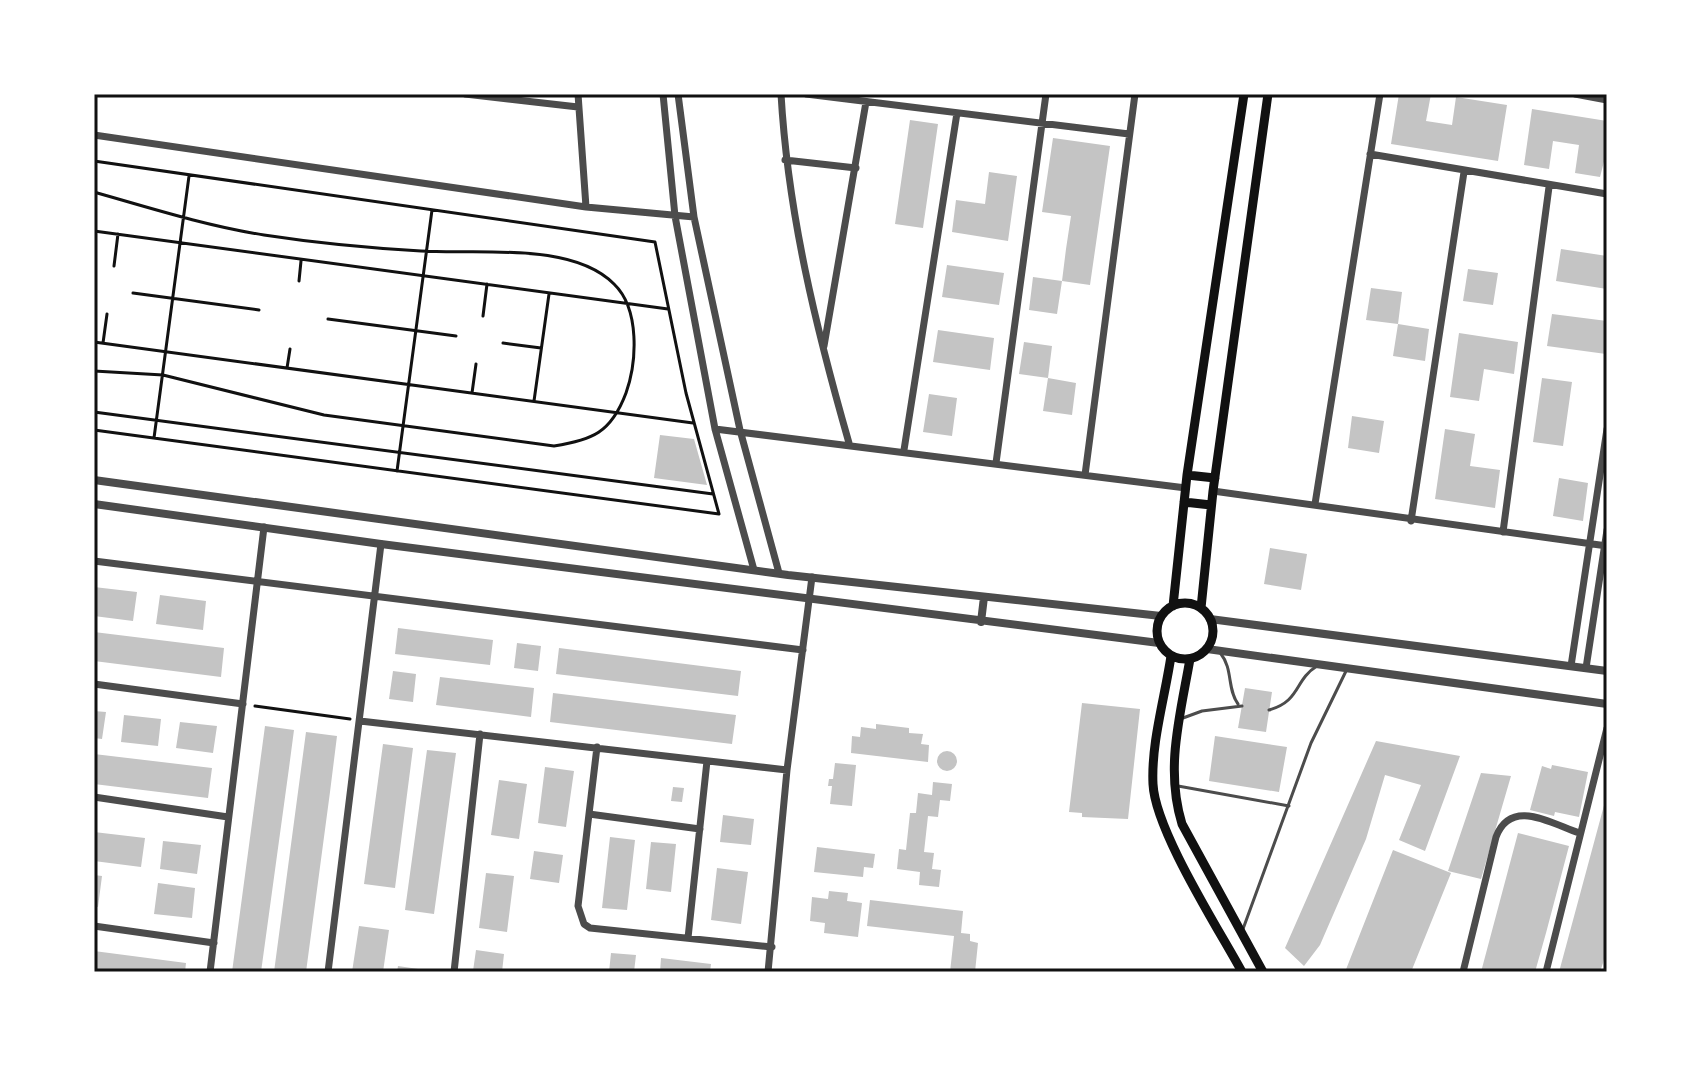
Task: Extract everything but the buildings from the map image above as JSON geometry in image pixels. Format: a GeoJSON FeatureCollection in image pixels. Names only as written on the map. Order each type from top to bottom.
{"type":"FeatureCollection","features":[{"type":"Feature","properties":{"kind":"main road"},"geometry":{"type":"LineString","coordinates":[[1173,606],[1187,475],[1244,94]]}},
{"type":"Feature","properties":{"kind":"main road"},"geometry":{"type":"LineString","coordinates":[[1201,608],[1211,505],[1268,94]]}},
{"type":"Feature","properties":{"kind":"main road"},"geometry":{"type":"LineString","coordinates":[[1187,475],[1215,478]]}},
{"type":"Feature","properties":{"kind":"main road"},"geometry":{"type":"LineString","coordinates":[[1184,502],[1211,505]]}},
{"type":"Feature","properties":{"kind":"main road"},"geometry":{"type":"LineString","coordinates":[[1190,603],[1201,608],[1210,619],[1213,634],[1207,649],[1190,659],[1171,656],[1159,643],[1156,629],[1161,616],[1173,606],[1190,603]]}},
{"type":"Feature","properties":{"kind":"main road"},"geometry":{"type":"LineString","coordinates":[[1171,656],[1154,765],[1156,803],[1165,830],[1242,972]]}},
{"type":"Feature","properties":{"kind":"main road"},"geometry":{"type":"LineString","coordinates":[[1190,659],[1172,784],[1182,824],[1263,972]]}},
{"type":"Feature","properties":{"kind":"street"},"geometry":{"type":"LineString","coordinates":[[465,94],[578,107]]}},
{"type":"Feature","properties":{"kind":"street"},"geometry":{"type":"LineString","coordinates":[[578,94],[586,207]]}},
{"type":"Feature","properties":{"kind":"street"},"geometry":{"type":"LineString","coordinates":[[663,94],[675,216],[715,429],[754,570]]}},
{"type":"Feature","properties":{"kind":"street"},"geometry":{"type":"LineString","coordinates":[[678,94],[694,217],[740,430],[779,573]]}},
{"type":"Feature","properties":{"kind":"street"},"geometry":{"type":"LineString","coordinates":[[781,94],[785,160],[800,255],[849,443]]}},
{"type":"Feature","properties":{"kind":"street"},"geometry":{"type":"LineString","coordinates":[[806,94],[1129,134]]}},
{"type":"Feature","properties":{"kind":"street"},"geometry":{"type":"LineString","coordinates":[[996,463],[1046,94]]}},
{"type":"Feature","properties":{"kind":"street"},"geometry":{"type":"LineString","coordinates":[[1085,475],[1135,94]]}},
{"type":"Feature","properties":{"kind":"street"},"geometry":{"type":"LineString","coordinates":[[1315,504],[1380,94]]}},
{"type":"Feature","properties":{"kind":"street"},"geometry":{"type":"LineString","coordinates":[[1575,94],[1607,100]]}},
{"type":"Feature","properties":{"kind":"street"},"geometry":{"type":"LineString","coordinates":[[823,352],[866,102]]}},
{"type":"Feature","properties":{"kind":"street"},"geometry":{"type":"LineString","coordinates":[[904,450],[957,113]]}},
{"type":"Feature","properties":{"kind":"street"},"geometry":{"type":"LineString","coordinates":[[94,135],[586,207],[694,217]]}},
{"type":"Feature","properties":{"kind":"street"},"geometry":{"type":"LineString","coordinates":[[1370,154],[1549,187],[1607,194]]}},
{"type":"Feature","properties":{"kind":"street"},"geometry":{"type":"LineString","coordinates":[[785,160],[856,168]]}},
{"type":"Feature","properties":{"kind":"street"},"geometry":{"type":"LineString","coordinates":[[1411,521],[1464,172]]}},
{"type":"Feature","properties":{"kind":"street"},"geometry":{"type":"LineString","coordinates":[[1503,532],[1549,187]]}},
{"type":"Feature","properties":{"kind":"street"},"geometry":{"type":"LineString","coordinates":[[715,429],[849,443],[1186,488]]}},
{"type":"Feature","properties":{"kind":"street"},"geometry":{"type":"LineString","coordinates":[[1571,666],[1607,429]]}},
{"type":"Feature","properties":{"kind":"street"},"geometry":{"type":"LineString","coordinates":[[94,480],[754,570],[1161,616]]}},
{"type":"Feature","properties":{"kind":"street"},"geometry":{"type":"LineString","coordinates":[[1213,491],[1606,546]]}},
{"type":"Feature","properties":{"kind":"street"},"geometry":{"type":"LineString","coordinates":[[94,504],[381,544],[1159,643]]}},
{"type":"Feature","properties":{"kind":"street"},"geometry":{"type":"LineString","coordinates":[[210,972],[264,527]]}},
{"type":"Feature","properties":{"kind":"street"},"geometry":{"type":"LineString","coordinates":[[1586,668],[1607,530]]}},
{"type":"Feature","properties":{"kind":"street"},"geometry":{"type":"LineString","coordinates":[[328,972],[381,544]]}},
{"type":"Feature","properties":{"kind":"street"},"geometry":{"type":"LineString","coordinates":[[94,561],[803,650]]}},
{"type":"Feature","properties":{"kind":"street"},"geometry":{"type":"LineString","coordinates":[[768,972],[787,770],[812,577]]}},
{"type":"Feature","properties":{"kind":"street"},"geometry":{"type":"LineString","coordinates":[[981,622],[984,597]]}},
{"type":"Feature","properties":{"kind":"street"},"geometry":{"type":"LineString","coordinates":[[1210,619],[1607,671]]}},
{"type":"Feature","properties":{"kind":"street"},"geometry":{"type":"LineString","coordinates":[[1207,649],[1607,704]]}},
{"type":"Feature","properties":{"kind":"street"},"geometry":{"type":"LineString","coordinates":[[94,684],[243,704]]}},
{"type":"Feature","properties":{"kind":"street"},"geometry":{"type":"LineString","coordinates":[[360,721],[787,770]]}},
{"type":"Feature","properties":{"kind":"street"},"geometry":{"type":"LineString","coordinates":[[1546,972],[1607,728]]}},
{"type":"Feature","properties":{"kind":"street"},"geometry":{"type":"LineString","coordinates":[[454,972],[480,734]]}},
{"type":"Feature","properties":{"kind":"street"},"geometry":{"type":"LineString","coordinates":[[597,747],[578,906],[584,924],[772,947]]}},
{"type":"Feature","properties":{"kind":"street"},"geometry":{"type":"LineString","coordinates":[[688,938],[707,761]]}},
{"type":"Feature","properties":{"kind":"street"},"geometry":{"type":"LineString","coordinates":[[94,797],[228,817]]}},
{"type":"Feature","properties":{"kind":"street"},"geometry":{"type":"LineString","coordinates":[[589,814],[700,829]]}},
{"type":"Feature","properties":{"kind":"street"},"geometry":{"type":"LineString","coordinates":[[1463,972],[1496,837],[1505,820],[1512,814],[1525,814],[1579,833]]}},
{"type":"Feature","properties":{"kind":"street"},"geometry":{"type":"LineString","coordinates":[[94,926],[214,943]]}},
{"type":"Feature","properties":{"kind":"lane"},"geometry":{"type":"LineString","coordinates":[[1179,719],[1202,711],[1240,705],[1232,696],[1229,668],[1219,651]]}},
{"type":"Feature","properties":{"kind":"lane"},"geometry":{"type":"LineString","coordinates":[[1269,710],[1291,700],[1310,670],[1320,664]]}},
{"type":"Feature","properties":{"kind":"lane"},"geometry":{"type":"LineString","coordinates":[[1241,932],[1311,743],[1348,668]]}},
{"type":"Feature","properties":{"kind":"lane"},"geometry":{"type":"LineString","coordinates":[[1172,784],[1289,806]]}},
{"type":"Feature","properties":{"kind":"path"},"geometry":{"type":"LineString","coordinates":[[94,161],[655,242],[694,423],[719,514],[94,430]]}},
{"type":"Feature","properties":{"kind":"path"},"geometry":{"type":"LineString","coordinates":[[154,438],[189,175]]}},
{"type":"Feature","properties":{"kind":"path"},"geometry":{"type":"LineString","coordinates":[[94,192],[260,234],[427,252],[530,254],[581,264],[614,283],[627,303],[634,338],[629,384],[619,413],[590,440],[554,446],[324,415],[163,375],[94,371]]}},
{"type":"Feature","properties":{"kind":"path"},"geometry":{"type":"LineString","coordinates":[[397,471],[432,210]]}},
{"type":"Feature","properties":{"kind":"path"},"geometry":{"type":"LineString","coordinates":[[94,231],[668,309]]}},
{"type":"Feature","properties":{"kind":"path"},"geometry":{"type":"LineString","coordinates":[[114,266],[118,234]]}},
{"type":"Feature","properties":{"kind":"path"},"geometry":{"type":"LineString","coordinates":[[299,281],[302,259]]}},
{"type":"Feature","properties":{"kind":"path"},"geometry":{"type":"LineString","coordinates":[[483,316],[487,284]]}},
{"type":"Feature","properties":{"kind":"path"},"geometry":{"type":"LineString","coordinates":[[534,401],[549,292]]}},
{"type":"Feature","properties":{"kind":"path"},"geometry":{"type":"LineString","coordinates":[[133,293],[259,310]]}},
{"type":"Feature","properties":{"kind":"path"},"geometry":{"type":"LineString","coordinates":[[103,343],[107,314]]}},
{"type":"Feature","properties":{"kind":"path"},"geometry":{"type":"LineString","coordinates":[[328,319],[456,336]]}},
{"type":"Feature","properties":{"kind":"path"},"geometry":{"type":"LineString","coordinates":[[94,342],[694,423]]}},
{"type":"Feature","properties":{"kind":"path"},"geometry":{"type":"LineString","coordinates":[[503,343],[541,348]]}},
{"type":"Feature","properties":{"kind":"path"},"geometry":{"type":"LineString","coordinates":[[287,368],[290,349]]}},
{"type":"Feature","properties":{"kind":"path"},"geometry":{"type":"LineString","coordinates":[[472,393],[476,364]]}},
{"type":"Feature","properties":{"kind":"path"},"geometry":{"type":"LineString","coordinates":[[94,412],[713,494]]}},
{"type":"Feature","properties":{"kind":"path"},"geometry":{"type":"LineString","coordinates":[[243,704],[360,721]]}}]}
